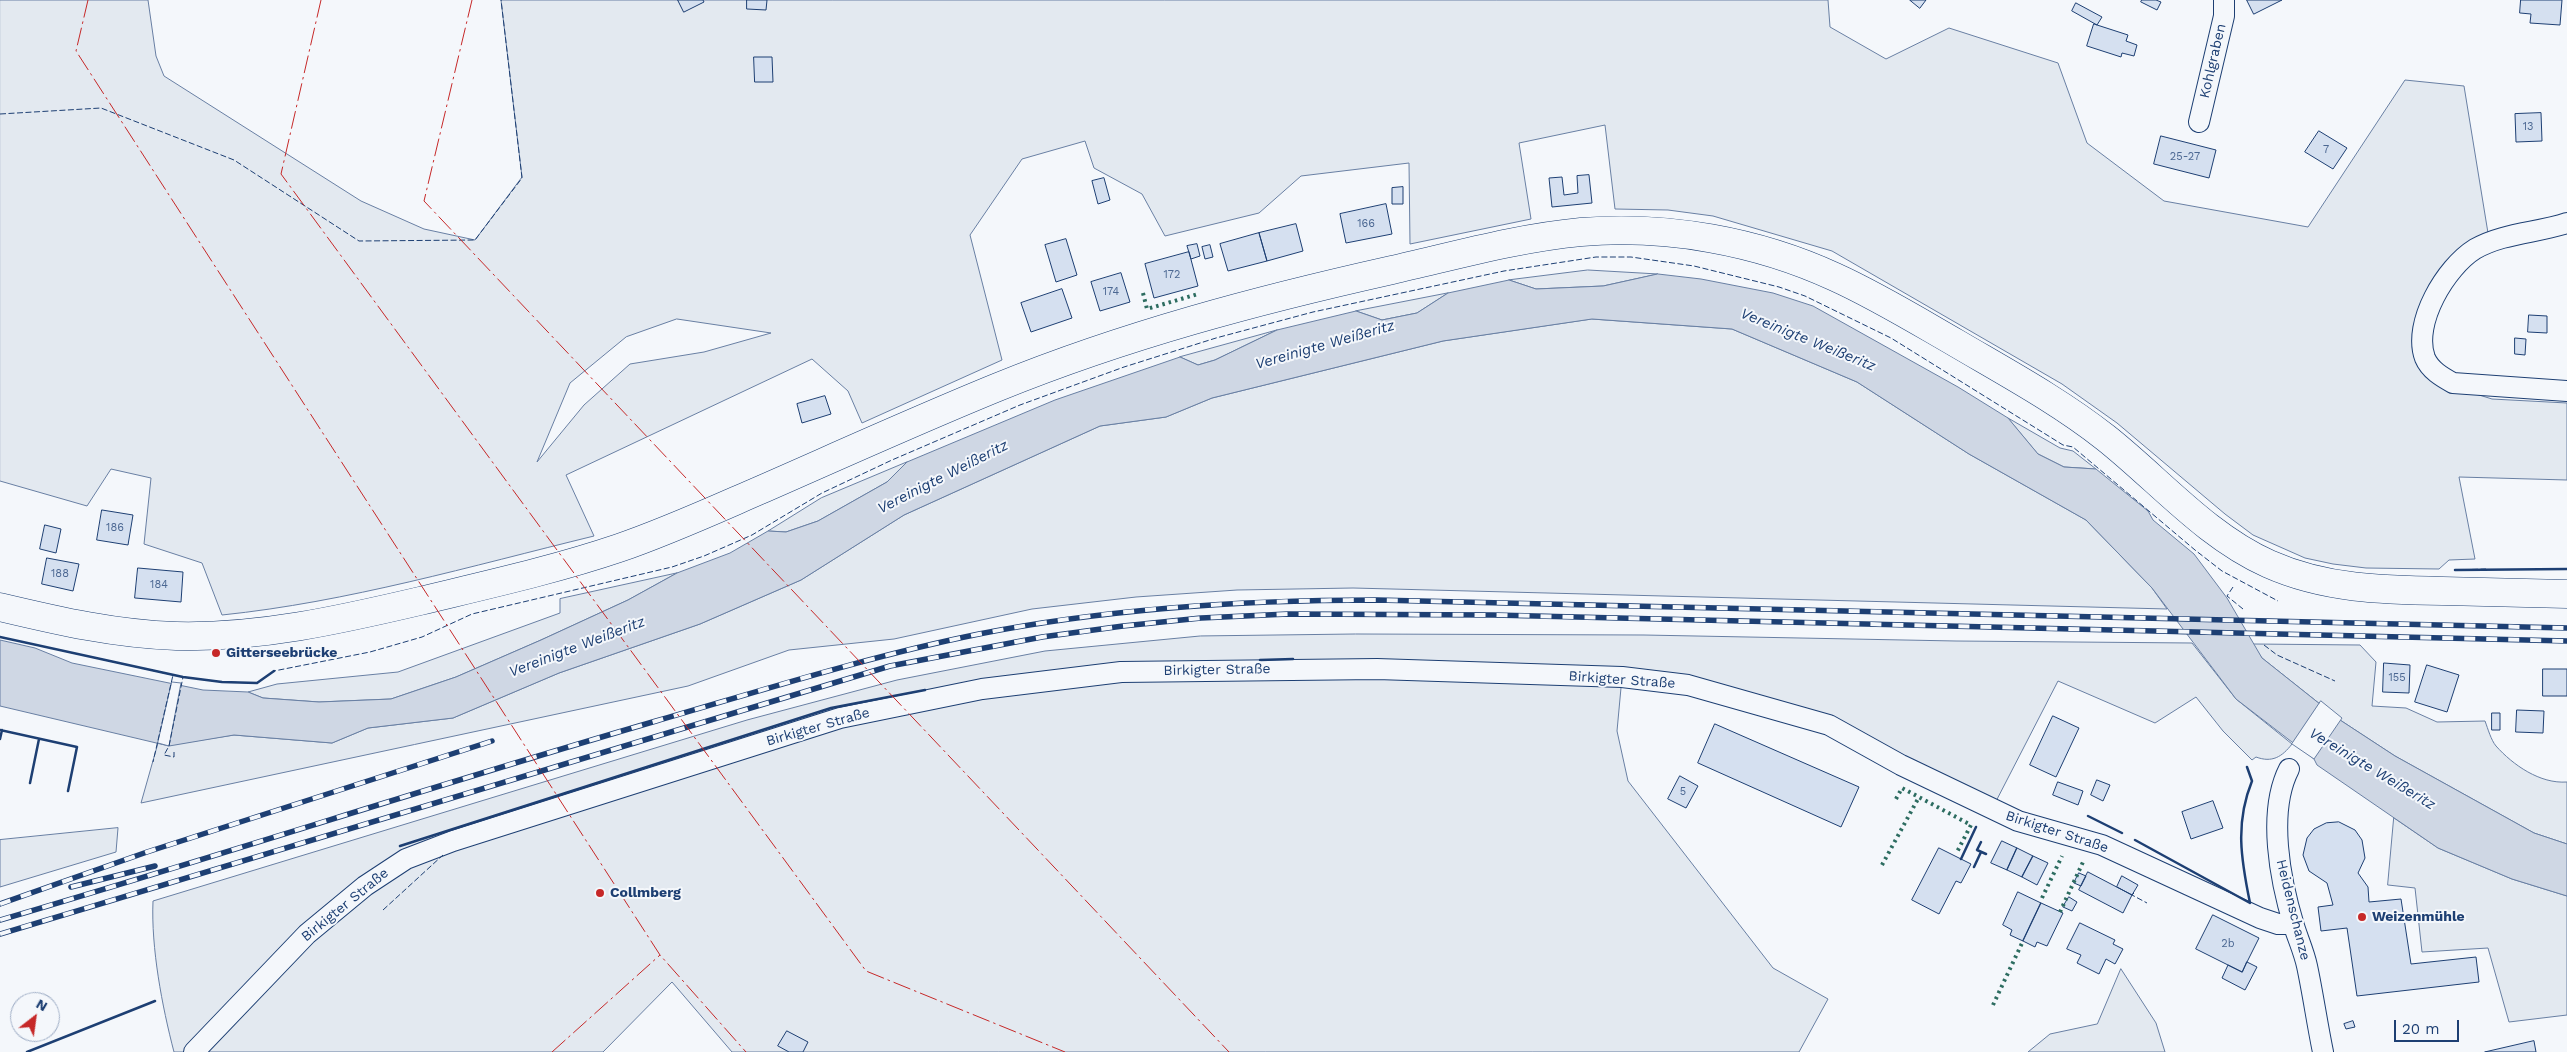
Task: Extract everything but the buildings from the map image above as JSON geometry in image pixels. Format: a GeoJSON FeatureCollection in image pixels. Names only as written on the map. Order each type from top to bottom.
{"type":"FeatureCollection","features":[{"type":"Feature","properties":{"kind":"main road"},"geometry":{"type":"LineString","coordinates":[[0,607],[80,626],[126,633],[182,636],[277,631],[334,621],[508,580],[622,547],[677,526],[1002,385],[1113,344],[1178,324],[1292,292],[1493,247],[1581,232],[1629,231],[1669,233],[1759,250],[1804,264],[1858,288],[2002,370],[2071,412],[2109,441],[2230,543],[2262,562],[2325,584],[2388,590],[2567,594]]}},
{"type":"Feature","properties":{"kind":"street","name":"Kohlgraben"},"geometry":{"type":"LineString","coordinates":[[2199,122],[2224,16],[2224,0]]}},
{"type":"Feature","properties":{"kind":"street"},"geometry":{"type":"LineString","coordinates":[[2567,223],[2493,240],[2473,250],[2449,275],[2432,302],[2424,321],[2422,341],[2425,358],[2432,368],[2439,375],[2453,383],[2567,391]]}},
{"type":"Feature","properties":{"kind":"street","name":"Birkigter Straße"},"geometry":{"type":"LineString","coordinates":[[194,1052],[307,934],[365,886],[406,859],[840,718],[982,689],[1120,672],[1377,669],[1622,677],[1688,685],[1829,725],[1901,765],[2018,822],[2102,845],[2260,918],[2278,924],[2293,924]]}},
{"type":"Feature","properties":{"kind":"street","name":"Heidenschanze"},"geometry":{"type":"LineString","coordinates":[[2289,769],[2282,783],[2277,826],[2279,855],[2293,924],[2307,964],[2323,1052]]}},
{"type":"Feature","properties":{"kind":"shaded area"},"geometry":{"type":"Polygon","coordinates":[[[0,0],[148,0],[156,56],[164,76],[361,201],[424,229],[475,240],[522,177],[501,0],[1828,0],[1830,27],[1886,59],[1949,28],[2058,63],[2087,143],[2164,201],[2308,227],[2405,80],[2464,86],[2488,233],[2416,329],[2444,384],[2492,399],[2567,403],[2567,480],[2459,477],[2475,559],[2449,560],[2439,569],[2366,568],[2305,558],[2253,535],[2225,514],[2117,423],[2062,384],[1832,251],[1713,216],[1668,210],[1615,209],[1605,125],[1519,143],[1531,219],[1410,244],[1409,163],[1301,176],[1259,213],[1165,236],[1142,194],[1094,168],[1085,141],[1022,159],[970,235],[1002,360],[862,423],[848,391],[812,359],[566,475],[594,536],[409,582],[316,601],[222,615],[202,563],[144,544],[151,478],[111,469],[87,506],[0,481],[0,0]],[[677,319],[626,337],[570,383],[537,462],[584,405],[630,364],[704,352],[771,333],[677,319]]]}},
{"type":"Feature","properties":{"kind":"shaded area"},"geometry":{"type":"Polygon","coordinates":[[[1588,270],[1658,274],[1603,286],[1536,289],[1509,280],[1588,270]]]}},
{"type":"Feature","properties":{"kind":"shaded area"},"geometry":{"type":"Polygon","coordinates":[[[1448,293],[1417,313],[1382,320],[1356,311],[1448,293]]]}},
{"type":"Feature","properties":{"kind":"shaded area"},"geometry":{"type":"Polygon","coordinates":[[[1592,319],[1732,329],[1857,382],[1969,454],[2086,520],[2152,588],[2167,609],[1353,588],[1237,590],[1136,597],[1032,609],[894,639],[789,650],[688,686],[141,803],[158,743],[169,745],[234,735],[332,743],[368,728],[453,718],[559,673],[700,624],[801,580],[904,515],[1100,426],[1166,417],[1212,398],[1443,341],[1592,319]]]}},
{"type":"Feature","properties":{"kind":"shaded area"},"geometry":{"type":"Polygon","coordinates":[[[1277,330],[1215,360],[1198,365],[1180,357],[1277,330]]]}},
{"type":"Feature","properties":{"kind":"shaded area"},"geometry":{"type":"Polygon","coordinates":[[[2008,418],[2060,448],[2073,451],[2096,469],[2064,467],[2038,454],[2008,418]]]}},
{"type":"Feature","properties":{"kind":"shaded area"},"geometry":{"type":"Polygon","coordinates":[[[907,462],[887,482],[818,521],[786,532],[768,531],[821,498],[907,462]]]}},
{"type":"Feature","properties":{"kind":"shaded area"},"geometry":{"type":"Polygon","coordinates":[[[677,573],[628,600],[541,640],[456,677],[391,699],[319,702],[263,698],[248,692],[277,684],[398,672],[560,613],[560,599],[677,573]]]}},
{"type":"Feature","properties":{"kind":"shaded area"},"geometry":{"type":"Polygon","coordinates":[[[1356,634],[1644,635],[2192,643],[2236,699],[2292,744],[2276,758],[2262,759],[2256,757],[2252,760],[2223,731],[2196,697],[2155,723],[2058,681],[1992,809],[1829,725],[1622,677],[1617,731],[1628,781],[1773,968],[1828,999],[1799,1052],[732,1052],[672,982],[603,1052],[174,1052],[158,977],[153,901],[747,720],[897,680],[1045,651],[1200,636],[1356,634]]]}},
{"type":"Feature","properties":{"kind":"shaded area"},"geometry":{"type":"Polygon","coordinates":[[[2253,644],[2360,645],[2376,662],[2372,706],[2406,708],[2437,722],[2485,721],[2496,746],[2510,760],[2528,772],[2547,780],[2567,782],[2567,844],[2534,833],[2395,756],[2340,720],[2262,658],[2253,644]]]}},
{"type":"Feature","properties":{"kind":"shaded area"},"geometry":{"type":"Polygon","coordinates":[[[2394,818],[2438,848],[2512,879],[2567,896],[2567,1015],[2509,1022],[2488,948],[2422,952],[2415,888],[2388,885],[2394,818]]]}},
{"type":"Feature","properties":{"kind":"shaded area"},"geometry":{"type":"Polygon","coordinates":[[[118,828],[116,852],[0,887],[0,840],[118,828]]]}},
{"type":"Feature","properties":{"kind":"shaded area"},"geometry":{"type":"Polygon","coordinates":[[[2121,969],[2156,1023],[2165,1052],[2028,1052],[2050,1034],[2097,1024],[2121,969]]]}},
{"type":"Feature","properties":{"kind":"water","name":"Vereinigte Weißeritz"},"geometry":{"type":"Polygon","coordinates":[[[1658,274],[1701,279],[1773,293],[1813,306],[1958,387],[2008,418],[2038,454],[2064,467],[2096,469],[2148,511],[2153,520],[2194,554],[2227,598],[2262,658],[2340,720],[2395,756],[2534,833],[2567,844],[2567,896],[2512,879],[2438,848],[2317,765],[2314,759],[2236,699],[2152,588],[2086,520],[1969,454],[1857,382],[1732,329],[1592,319],[1443,341],[1212,398],[1166,417],[1100,426],[904,515],[801,580],[700,624],[559,673],[453,718],[368,728],[332,743],[234,735],[169,746],[0,706],[0,640],[35,648],[72,663],[203,690],[248,692],[263,698],[319,702],[391,699],[456,677],[541,640],[628,600],[677,573],[730,553],[768,531],[786,532],[818,521],[887,482],[907,462],[1055,400],[1180,357],[1198,365],[1215,360],[1277,330],[1356,311],[1382,320],[1417,313],[1448,293],[1509,280],[1536,289],[1603,286],[1658,274]]]}},
{"type":"Feature","properties":{"kind":"pier"},"geometry":{"type":"Polygon","coordinates":[[[172,682],[181,683],[169,746],[158,743],[172,682]]]}},
{"type":"Feature","properties":{"kind":"pier"},"geometry":{"type":"Polygon","coordinates":[[[2321,701],[2342,718],[2314,759],[2292,744],[2321,701]]]}},
{"type":"Feature","properties":{"kind":"railway"},"geometry":{"type":"LineString","coordinates":[[0,920],[574,745],[857,663],[979,634],[1029,625],[1128,612],[1227,604],[1377,600],[2567,628]]}},
{"type":"Feature","properties":{"kind":"railway"},"geometry":{"type":"LineString","coordinates":[[0,934],[890,666],[1042,637],[1123,626],[1201,618],[1288,614],[1494,615],[2567,641]]}},
{"type":"Feature","properties":{"kind":"railway"},"geometry":{"type":"LineString","coordinates":[[0,904],[147,852],[492,741]]}},
{"type":"Feature","properties":{"kind":"railway"},"geometry":{"type":"LineString","coordinates":[[71,887],[155,866]]}},
{"type":"Feature","properties":{"kind":"hedge"},"geometry":{"type":"LineString","coordinates":[[1143,293],[1147,309],[1198,294]]}},
{"type":"Feature","properties":{"kind":"hedge"},"geometry":{"type":"LineString","coordinates":[[1896,799],[1902,788],[1971,825],[1957,852]]}},
{"type":"Feature","properties":{"kind":"hedge"},"geometry":{"type":"LineString","coordinates":[[1882,865],[1919,797]]}},
{"type":"Feature","properties":{"kind":"hedge"},"geometry":{"type":"LineString","coordinates":[[2042,898],[2062,856]]}},
{"type":"Feature","properties":{"kind":"hedge"},"geometry":{"type":"LineString","coordinates":[[2060,912],[2083,862]]}},
{"type":"Feature","properties":{"kind":"hedge"},"geometry":{"type":"LineString","coordinates":[[1993,1005],[2023,941]]}},
{"type":"Feature","properties":{"kind":"fence"},"geometry":{"type":"LineString","coordinates":[[0,114],[101,108],[234,160],[359,241],[475,240],[522,178],[501,0]]}},
{"type":"Feature","properties":{"kind":"fence"},"geometry":{"type":"LineString","coordinates":[[174,752],[174,757],[164,755],[169,746],[183,677],[222,682],[257,683],[274,671],[370,652],[422,637],[472,614],[672,567],[704,556],[752,535],[822,493],[892,460],[1020,405],[1124,367],[1216,338],[1313,312],[1504,271],[1596,257],[1631,257],[1694,266],[1779,287],[1805,296],[1891,338],[2063,445],[2073,447],[2222,571],[2278,601]]}},
{"type":"Feature","properties":{"kind":"fence"},"geometry":{"type":"LineString","coordinates":[[2455,570],[2486,569]]}},
{"type":"Feature","properties":{"kind":"fence"},"geometry":{"type":"LineString","coordinates":[[2233,587],[2227,596],[2243,609]]}},
{"type":"Feature","properties":{"kind":"fence"},"geometry":{"type":"LineString","coordinates":[[0,637],[173,675],[153,762]]}},
{"type":"Feature","properties":{"kind":"fence"},"geometry":{"type":"LineString","coordinates":[[2264,645],[2277,655],[2335,681]]}},
{"type":"Feature","properties":{"kind":"fence"},"geometry":{"type":"LineString","coordinates":[[383,910],[443,855]]}},
{"type":"Feature","properties":{"kind":"fence"},"geometry":{"type":"LineString","coordinates":[[2134,893],[2132,895],[2147,903]]}},
{"type":"Feature","properties":{"kind":"wall"},"geometry":{"type":"LineString","coordinates":[[2455,570],[2567,569]]}},
{"type":"Feature","properties":{"kind":"wall"},"geometry":{"type":"LineString","coordinates":[[0,637],[183,677],[222,682],[257,683],[274,671]]}},
{"type":"Feature","properties":{"kind":"wall"},"geometry":{"type":"LineString","coordinates":[[1260,660],[1293,659]]}},
{"type":"Feature","properties":{"kind":"wall"},"geometry":{"type":"LineString","coordinates":[[400,846],[831,708],[925,690]]}},
{"type":"Feature","properties":{"kind":"wall"},"geometry":{"type":"LineString","coordinates":[[0,730],[77,747],[68,791]]}},
{"type":"Feature","properties":{"kind":"wall"},"geometry":{"type":"LineString","coordinates":[[0,739],[2,730]]}},
{"type":"Feature","properties":{"kind":"wall"},"geometry":{"type":"LineString","coordinates":[[30,783],[39,739]]}},
{"type":"Feature","properties":{"kind":"wall"},"geometry":{"type":"LineString","coordinates":[[2135,840],[2250,903],[2241,841],[2243,812],[2252,781],[2247,767]]}},
{"type":"Feature","properties":{"kind":"wall"},"geometry":{"type":"LineString","coordinates":[[2088,816],[2122,833]]}},
{"type":"Feature","properties":{"kind":"wall"},"geometry":{"type":"LineString","coordinates":[[1961,859],[1976,827]]}},
{"type":"Feature","properties":{"kind":"wall"},"geometry":{"type":"LineString","coordinates":[[1981,842],[1977,850],[1986,854]]}},
{"type":"Feature","properties":{"kind":"wall"},"geometry":{"type":"LineString","coordinates":[[1974,867],[1981,852]]}},
{"type":"Feature","properties":{"kind":"wall"},"geometry":{"type":"LineString","coordinates":[[27,1052],[155,1001]]}},
{"type":"Feature","properties":{"kind":"power"},"geometry":{"type":"LineString","coordinates":[[88,0],[76,51],[660,955],[746,1052]]}},
{"type":"Feature","properties":{"kind":"power"},"geometry":{"type":"LineString","coordinates":[[321,0],[281,174],[866,971],[1065,1052]]}},
{"type":"Feature","properties":{"kind":"power"},"geometry":{"type":"LineString","coordinates":[[472,0],[424,201],[1229,1052]]}},
{"type":"Feature","properties":{"kind":"power"},"geometry":{"type":"LineString","coordinates":[[552,1052],[660,955]]}},
{"type":"Feature","properties":{"kind":"place","name":"Gitterseebrücke"},"geometry":{"type":"Point","coordinates":[216,653]}},
{"type":"Feature","properties":{"kind":"place","name":"Collmberg"},"geometry":{"type":"Point","coordinates":[600,893]}},
{"type":"Feature","properties":{"kind":"place","name":"Weizenmühle"},"geometry":{"type":"Point","coordinates":[2362,917]}}]}
